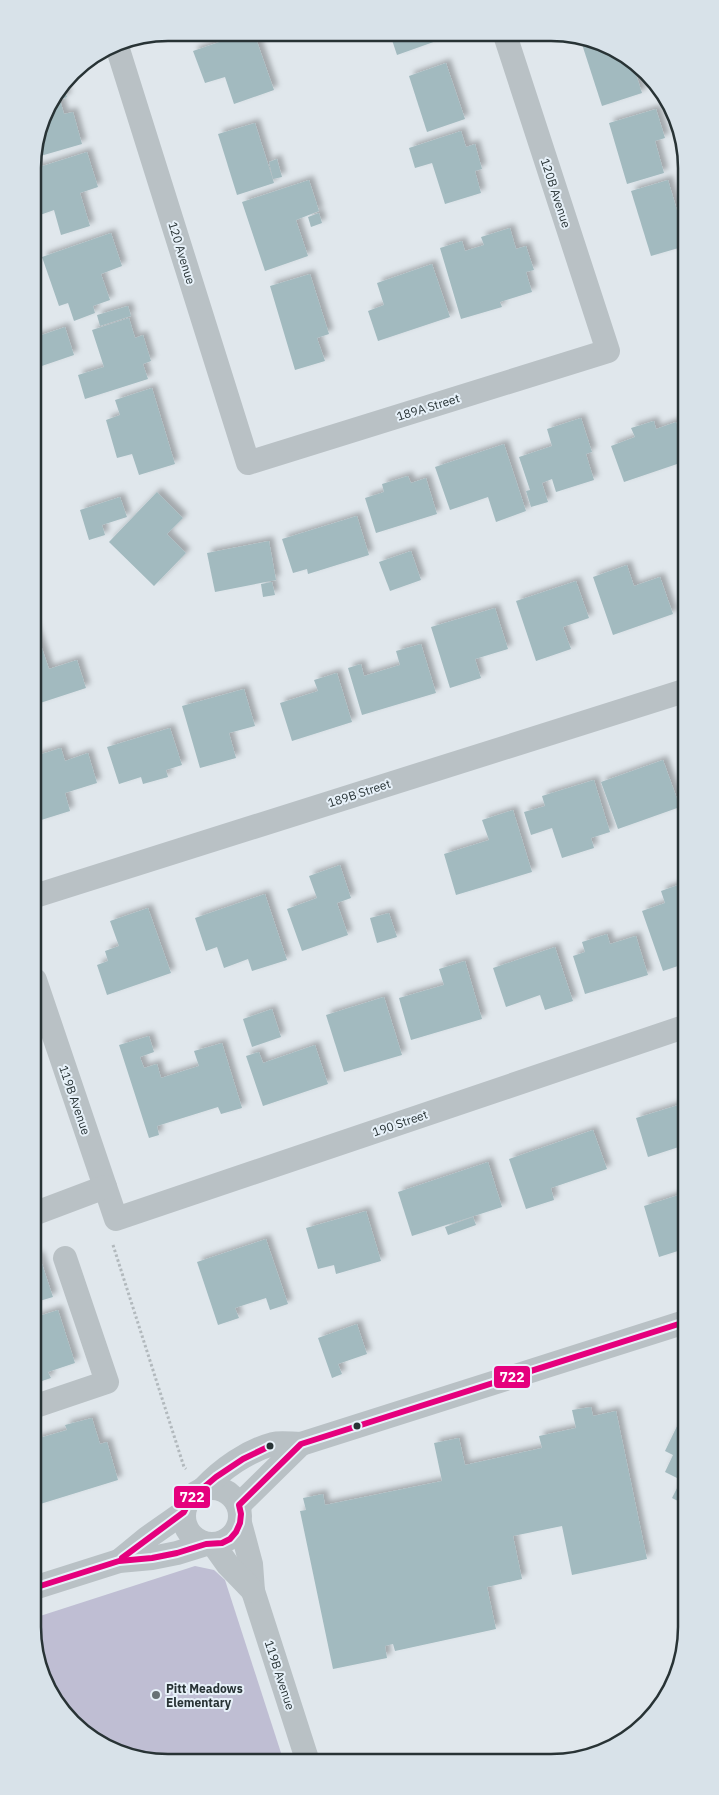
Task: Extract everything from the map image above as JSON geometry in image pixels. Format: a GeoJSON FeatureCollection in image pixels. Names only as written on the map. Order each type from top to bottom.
{"type":"FeatureCollection","features":[{"type":"Feature","properties":{"kind":"street","name":"120B Avenue"},"geometry":{"type":"LineString","coordinates":[[507,41],[608,351]]}},
{"type":"Feature","properties":{"kind":"street","name":"120 Avenue"},"geometry":{"type":"LineString","coordinates":[[119,52],[248,463]]}},
{"type":"Feature","properties":{"kind":"street","name":"189A Street"},"geometry":{"type":"LineString","coordinates":[[248,463],[608,351]]}},
{"type":"Feature","properties":{"kind":"street","name":"189B Street"},"geometry":{"type":"LineString","coordinates":[[41,894],[678,693]]}},
{"type":"Feature","properties":{"kind":"street","name":"119B Avenue"},"geometry":{"type":"LineString","coordinates":[[41,999],[116,1219]]}},
{"type":"Feature","properties":{"kind":"street","name":"190 Street"},"geometry":{"type":"LineString","coordinates":[[116,1219],[677,1029]]}},
{"type":"Feature","properties":{"kind":"street"},"geometry":{"type":"LineString","coordinates":[[41,1210],[105,1187]]}},
{"type":"Feature","properties":{"kind":"street"},"geometry":{"type":"LineString","coordinates":[[41,1404],[107,1382],[65,1258]]}},
{"type":"Feature","properties":{"kind":"street"},"geometry":{"type":"LineString","coordinates":[[196,1480],[216,1476],[250,1454],[275,1444],[300,1444],[677,1324]]}},
{"type":"Feature","properties":{"kind":"street"},"geometry":{"type":"LineString","coordinates":[[41,1586],[119,1561],[177,1553],[209,1544],[222,1543],[236,1532],[239,1514],[300,1444]]}},
{"type":"Feature","properties":{"kind":"street"},"geometry":{"type":"LineString","coordinates":[[196,1480],[186,1504],[184,1521],[187,1529],[197,1541],[209,1544]]}},
{"type":"Feature","properties":{"kind":"street"},"geometry":{"type":"LineString","coordinates":[[196,1480],[228,1492],[239,1514]]}},
{"type":"Feature","properties":{"kind":"street"},"geometry":{"type":"LineString","coordinates":[[119,1561],[147,1538],[184,1512]]}},
{"type":"Feature","properties":{"kind":"street","name":"119B Avenue"},"geometry":{"type":"LineString","coordinates":[[239,1514],[251,1564],[253,1591],[305,1754]]}},
{"type":"Feature","properties":{"kind":"street","name":"119B Avenue"},"geometry":{"type":"LineString","coordinates":[[209,1544],[253,1591]]}},
{"type":"Feature","properties":{"kind":"path"},"geometry":{"type":"LineString","coordinates":[[116,1219],[113,1244],[184,1467],[196,1480]]}},
{"type":"Feature","properties":{"kind":"shaded area","name":"Pitt Meadows Elementary"},"geometry":{"type":"Polygon","coordinates":[[[195,1566],[214,1570],[225,1580],[281,1754],[169,1754],[144,1751],[112,1741],[85,1722],[58,1690],[51,1675],[42,1643],[41,1616],[195,1566]]]}},
{"type":"Feature","properties":{"kind":"building"},"geometry":{"type":"Polygon","coordinates":[[[392,41],[436,41],[397,55],[392,41]]]}},
{"type":"Feature","properties":{"kind":"building"},"geometry":{"type":"Polygon","coordinates":[[[220,42],[257,42],[274,90],[234,104],[225,77],[205,83],[193,51],[220,42]]]}},
{"type":"Feature","properties":{"kind":"building"},"geometry":{"type":"Polygon","coordinates":[[[583,46],[607,54],[636,76],[642,93],[602,106],[583,46]]]}},
{"type":"Feature","properties":{"kind":"building"},"geometry":{"type":"Polygon","coordinates":[[[446,63],[465,119],[427,132],[409,76],[446,63]]]}},
{"type":"Feature","properties":{"kind":"building"},"geometry":{"type":"Polygon","coordinates":[[[61,102],[64,114],[73,112],[82,144],[42,156],[51,120],[61,102]]]}},
{"type":"Feature","properties":{"kind":"building"},"geometry":{"type":"Polygon","coordinates":[[[656,109],[665,138],[655,141],[664,173],[627,184],[609,123],[656,109]]]}},
{"type":"Feature","properties":{"kind":"building"},"geometry":{"type":"Polygon","coordinates":[[[255,123],[274,183],[237,195],[218,134],[255,123]]]}},
{"type":"Feature","properties":{"kind":"building"},"geometry":{"type":"Polygon","coordinates":[[[461,131],[466,147],[475,144],[482,169],[475,171],[481,193],[445,204],[432,163],[415,168],[409,148],[461,131]]]}},
{"type":"Feature","properties":{"kind":"building"},"geometry":{"type":"Polygon","coordinates":[[[87,152],[98,187],[80,193],[90,226],[61,235],[54,210],[42,214],[42,166],[87,152]]]}},
{"type":"Feature","properties":{"kind":"building"},"geometry":{"type":"Polygon","coordinates":[[[277,159],[282,177],[273,179],[269,162],[277,159]]]}},
{"type":"Feature","properties":{"kind":"building"},"geometry":{"type":"Polygon","coordinates":[[[309,180],[319,211],[296,220],[308,256],[265,271],[242,202],[309,180]]]}},
{"type":"Feature","properties":{"kind":"building"},"geometry":{"type":"Polygon","coordinates":[[[668,180],[678,213],[678,248],[651,256],[631,191],[668,180]]]}},
{"type":"Feature","properties":{"kind":"building"},"geometry":{"type":"Polygon","coordinates":[[[319,213],[322,223],[311,227],[308,217],[319,213]]]}},
{"type":"Feature","properties":{"kind":"building"},"geometry":{"type":"Polygon","coordinates":[[[510,228],[516,249],[526,246],[534,270],[526,272],[532,292],[500,302],[502,307],[461,319],[440,248],[462,241],[465,251],[484,245],[481,237],[510,228]]]}},
{"type":"Feature","properties":{"kind":"building"},"geometry":{"type":"Polygon","coordinates":[[[111,233],[122,266],[101,274],[110,300],[93,306],[95,313],[74,321],[68,303],[59,306],[42,257],[111,233]]]}},
{"type":"Feature","properties":{"kind":"building"},"geometry":{"type":"Polygon","coordinates":[[[432,264],[450,317],[378,341],[368,311],[384,305],[377,283],[432,264]]]}},
{"type":"Feature","properties":{"kind":"building"},"geometry":{"type":"Polygon","coordinates":[[[310,274],[329,334],[317,338],[325,361],[295,370],[270,286],[310,274]]]}},
{"type":"Feature","properties":{"kind":"building"},"geometry":{"type":"Polygon","coordinates":[[[128,306],[131,316],[100,326],[97,315],[128,306]]]}},
{"type":"Feature","properties":{"kind":"building"},"geometry":{"type":"Polygon","coordinates":[[[129,318],[135,338],[143,335],[151,361],[143,364],[148,379],[85,399],[78,375],[104,367],[92,330],[129,318]]]}},
{"type":"Feature","properties":{"kind":"building"},"geometry":{"type":"Polygon","coordinates":[[[65,327],[74,355],[42,366],[42,335],[65,327]]]}},
{"type":"Feature","properties":{"kind":"building"},"geometry":{"type":"Polygon","coordinates":[[[152,388],[175,464],[139,475],[132,454],[117,458],[106,420],[120,415],[115,400],[152,388]]]}},
{"type":"Feature","properties":{"kind":"building"},"geometry":{"type":"Polygon","coordinates":[[[581,418],[592,452],[586,454],[594,480],[556,492],[552,479],[542,483],[548,502],[531,507],[526,491],[530,490],[519,457],[552,446],[547,429],[581,418]]]}},
{"type":"Feature","properties":{"kind":"building"},"geometry":{"type":"Polygon","coordinates":[[[654,421],[656,429],[676,422],[678,427],[678,464],[624,482],[611,446],[635,437],[631,428],[654,421]]]}},
{"type":"Feature","properties":{"kind":"building"},"geometry":{"type":"Polygon","coordinates":[[[504,444],[526,511],[496,522],[488,497],[450,510],[435,467],[504,444]]]}},
{"type":"Feature","properties":{"kind":"building"},"geometry":{"type":"Polygon","coordinates":[[[408,476],[411,483],[426,478],[437,514],[376,533],[365,498],[384,492],[382,484],[408,476]]]}},
{"type":"Feature","properties":{"kind":"building"},"geometry":{"type":"Polygon","coordinates":[[[157,492],[183,518],[167,534],[186,553],[154,586],[109,542],[157,492]]]}},
{"type":"Feature","properties":{"kind":"building"},"geometry":{"type":"Polygon","coordinates":[[[120,497],[127,517],[102,525],[105,535],[89,540],[80,510],[120,497]]]}},
{"type":"Feature","properties":{"kind":"building"},"geometry":{"type":"Polygon","coordinates":[[[357,516],[369,555],[308,574],[307,569],[293,573],[282,539],[357,516]]]}},
{"type":"Feature","properties":{"kind":"building"},"geometry":{"type":"Polygon","coordinates":[[[269,541],[276,580],[215,592],[207,553],[269,541]]]}},
{"type":"Feature","properties":{"kind":"building"},"geometry":{"type":"Polygon","coordinates":[[[411,551],[421,580],[390,591],[379,562],[411,551]]]}},
{"type":"Feature","properties":{"kind":"building"},"geometry":{"type":"Polygon","coordinates":[[[627,565],[634,586],[660,577],[673,614],[613,635],[593,577],[627,565]]]}},
{"type":"Feature","properties":{"kind":"building"},"geometry":{"type":"Polygon","coordinates":[[[576,581],[589,618],[563,627],[571,649],[536,661],[516,601],[576,581]]]}},
{"type":"Feature","properties":{"kind":"building"},"geometry":{"type":"Polygon","coordinates":[[[272,582],[275,595],[263,597],[261,584],[272,582]]]}},
{"type":"Feature","properties":{"kind":"building"},"geometry":{"type":"Polygon","coordinates":[[[495,608],[508,649],[475,659],[481,678],[450,688],[431,627],[495,608]]]}},
{"type":"Feature","properties":{"kind":"building"},"geometry":{"type":"Polygon","coordinates":[[[421,644],[436,693],[362,715],[348,668],[361,664],[364,676],[400,665],[396,651],[421,644]]]}},
{"type":"Feature","properties":{"kind":"building"},"geometry":{"type":"Polygon","coordinates":[[[42,647],[49,669],[77,660],[86,688],[42,703],[42,647]]]}},
{"type":"Feature","properties":{"kind":"building"},"geometry":{"type":"Polygon","coordinates":[[[337,673],[352,722],[292,741],[280,703],[318,691],[314,680],[337,673]]]}},
{"type":"Feature","properties":{"kind":"building"},"geometry":{"type":"Polygon","coordinates":[[[244,689],[255,726],[229,733],[236,758],[200,768],[182,706],[244,689]]]}},
{"type":"Feature","properties":{"kind":"building"},"geometry":{"type":"Polygon","coordinates":[[[170,728],[182,765],[166,770],[168,777],[143,784],[141,777],[119,784],[107,747],[170,728]]]}},
{"type":"Feature","properties":{"kind":"building"},"geometry":{"type":"Polygon","coordinates":[[[61,748],[65,761],[88,753],[97,783],[65,793],[70,811],[42,820],[42,754],[61,748]]]}},
{"type":"Feature","properties":{"kind":"building"},"geometry":{"type":"Polygon","coordinates":[[[663,760],[678,800],[678,808],[618,829],[601,782],[663,760]]]}},
{"type":"Feature","properties":{"kind":"building"},"geometry":{"type":"Polygon","coordinates":[[[594,780],[610,832],[591,838],[594,848],[562,858],[552,828],[531,835],[524,812],[545,806],[542,796],[594,780]]]}},
{"type":"Feature","properties":{"kind":"building"},"geometry":{"type":"Polygon","coordinates":[[[513,810],[532,872],[456,895],[444,854],[489,840],[482,820],[513,810]]]}},
{"type":"Feature","properties":{"kind":"building"},"geometry":{"type":"Polygon","coordinates":[[[340,865],[351,898],[337,903],[348,935],[302,951],[287,909],[317,898],[309,876],[340,865]]]}},
{"type":"Feature","properties":{"kind":"building"},"geometry":{"type":"Polygon","coordinates":[[[678,885],[677,966],[663,971],[642,911],[665,903],[661,891],[678,885]]]}},
{"type":"Feature","properties":{"kind":"building"},"geometry":{"type":"Polygon","coordinates":[[[265,894],[287,960],[252,971],[248,959],[224,968],[217,947],[206,951],[195,918],[265,894]]]}},
{"type":"Feature","properties":{"kind":"building"},"geometry":{"type":"Polygon","coordinates":[[[148,908],[171,973],[107,995],[97,965],[108,961],[105,951],[119,946],[110,921],[148,908]]]}},
{"type":"Feature","properties":{"kind":"building"},"geometry":{"type":"Polygon","coordinates":[[[389,913],[397,937],[377,943],[370,918],[389,913]]]}},
{"type":"Feature","properties":{"kind":"building"},"geometry":{"type":"Polygon","coordinates":[[[607,934],[610,944],[636,936],[648,975],[585,994],[573,956],[585,952],[582,942],[607,934]]]}},
{"type":"Feature","properties":{"kind":"building"},"geometry":{"type":"Polygon","coordinates":[[[555,947],[573,1001],[545,1010],[540,995],[506,1007],[493,968],[555,947]]]}},
{"type":"Feature","properties":{"kind":"building"},"geometry":{"type":"Polygon","coordinates":[[[465,961],[482,1019],[411,1040],[399,998],[444,985],[439,969],[465,961]]]}},
{"type":"Feature","properties":{"kind":"building"},"geometry":{"type":"Polygon","coordinates":[[[384,997],[402,1055],[344,1072],[326,1015],[384,997]]]}},
{"type":"Feature","properties":{"kind":"building"},"geometry":{"type":"Polygon","coordinates":[[[272,1009],[281,1037],[252,1047],[243,1019],[272,1009]]]}},
{"type":"Feature","properties":{"kind":"building"},"geometry":{"type":"Polygon","coordinates":[[[149,1036],[154,1052],[140,1057],[144,1068],[157,1064],[161,1078],[199,1066],[194,1051],[222,1043],[242,1108],[221,1114],[218,1107],[157,1126],[159,1135],[149,1138],[119,1045],[149,1036]]]}},
{"type":"Feature","properties":{"kind":"building"},"geometry":{"type":"Polygon","coordinates":[[[315,1045],[328,1084],[263,1106],[246,1056],[259,1052],[263,1063],[315,1045]]]}},
{"type":"Feature","properties":{"kind":"building"},"geometry":{"type":"Polygon","coordinates":[[[677,1105],[677,1147],[648,1157],[636,1118],[677,1105]]]}},
{"type":"Feature","properties":{"kind":"building"},"geometry":{"type":"Polygon","coordinates":[[[593,1130],[607,1169],[551,1188],[554,1200],[526,1209],[509,1159],[593,1130]]]}},
{"type":"Feature","properties":{"kind":"building"},"geometry":{"type":"Polygon","coordinates":[[[488,1162],[502,1207],[412,1236],[398,1192],[488,1162]]]}},
{"type":"Feature","properties":{"kind":"building"},"geometry":{"type":"Polygon","coordinates":[[[677,1195],[677,1251],[659,1257],[644,1206],[677,1195]]]}},
{"type":"Feature","properties":{"kind":"building"},"geometry":{"type":"Polygon","coordinates":[[[366,1211],[381,1261],[336,1274],[334,1265],[318,1269],[306,1228],[366,1211]]]}},
{"type":"Feature","properties":{"kind":"building"},"geometry":{"type":"Polygon","coordinates":[[[473,1217],[476,1225],[448,1235],[445,1227],[473,1217]]]}},
{"type":"Feature","properties":{"kind":"building"},"geometry":{"type":"Polygon","coordinates":[[[266,1239],[288,1304],[270,1310],[266,1298],[235,1308],[239,1318],[218,1325],[197,1262],[266,1239]]]}},
{"type":"Feature","properties":{"kind":"building"},"geometry":{"type":"Polygon","coordinates":[[[41,1262],[53,1297],[41,1300],[41,1262]]]}},
{"type":"Feature","properties":{"kind":"building"},"geometry":{"type":"Polygon","coordinates":[[[58,1310],[75,1363],[48,1372],[51,1378],[41,1381],[41,1315],[58,1310]]]}},
{"type":"Feature","properties":{"kind":"building"},"geometry":{"type":"Polygon","coordinates":[[[357,1324],[367,1354],[338,1364],[342,1374],[332,1378],[318,1338],[357,1324]]]}},
{"type":"Feature","properties":{"kind":"building"},"geometry":{"type":"Polygon","coordinates":[[[591,1407],[593,1416],[616,1411],[647,1559],[572,1575],[562,1526],[513,1536],[522,1579],[487,1587],[496,1629],[395,1651],[393,1644],[385,1646],[387,1658],[333,1669],[300,1511],[306,1510],[303,1498],[323,1494],[325,1505],[442,1481],[434,1443],[459,1438],[465,1465],[542,1448],[539,1436],[576,1428],[572,1410],[591,1407]]]}},
{"type":"Feature","properties":{"kind":"building"},"geometry":{"type":"Polygon","coordinates":[[[92,1418],[100,1444],[107,1442],[118,1480],[41,1504],[41,1438],[67,1430],[65,1425],[92,1418]]]}},
{"type":"Feature","properties":{"kind":"building"},"geometry":{"type":"Polygon","coordinates":[[[677,1426],[677,1478],[665,1472],[673,1455],[665,1451],[677,1426]]]}},
{"type":"Feature","properties":{"kind":"building"},"geometry":{"type":"Polygon","coordinates":[[[677,1488],[677,1501],[672,1498],[677,1488]]]}},
{"type":"Feature","properties":{"kind":"transit line","name":"722"},"geometry":{"type":"LineString","coordinates":[[41,1586],[119,1561],[152,1558],[206,1544],[222,1543],[230,1539],[240,1523],[239,1505],[301,1444],[677,1324]]}},
{"type":"Feature","properties":{"kind":"transit line","name":"722"},"geometry":{"type":"LineString","coordinates":[[122,1558],[184,1512],[191,1498],[216,1477],[243,1459],[270,1446]]}},
{"type":"Feature","properties":{"kind":"place","name":"Pitt Meadows Elementary"},"geometry":{"type":"Point","coordinates":[156,1695]}}]}
